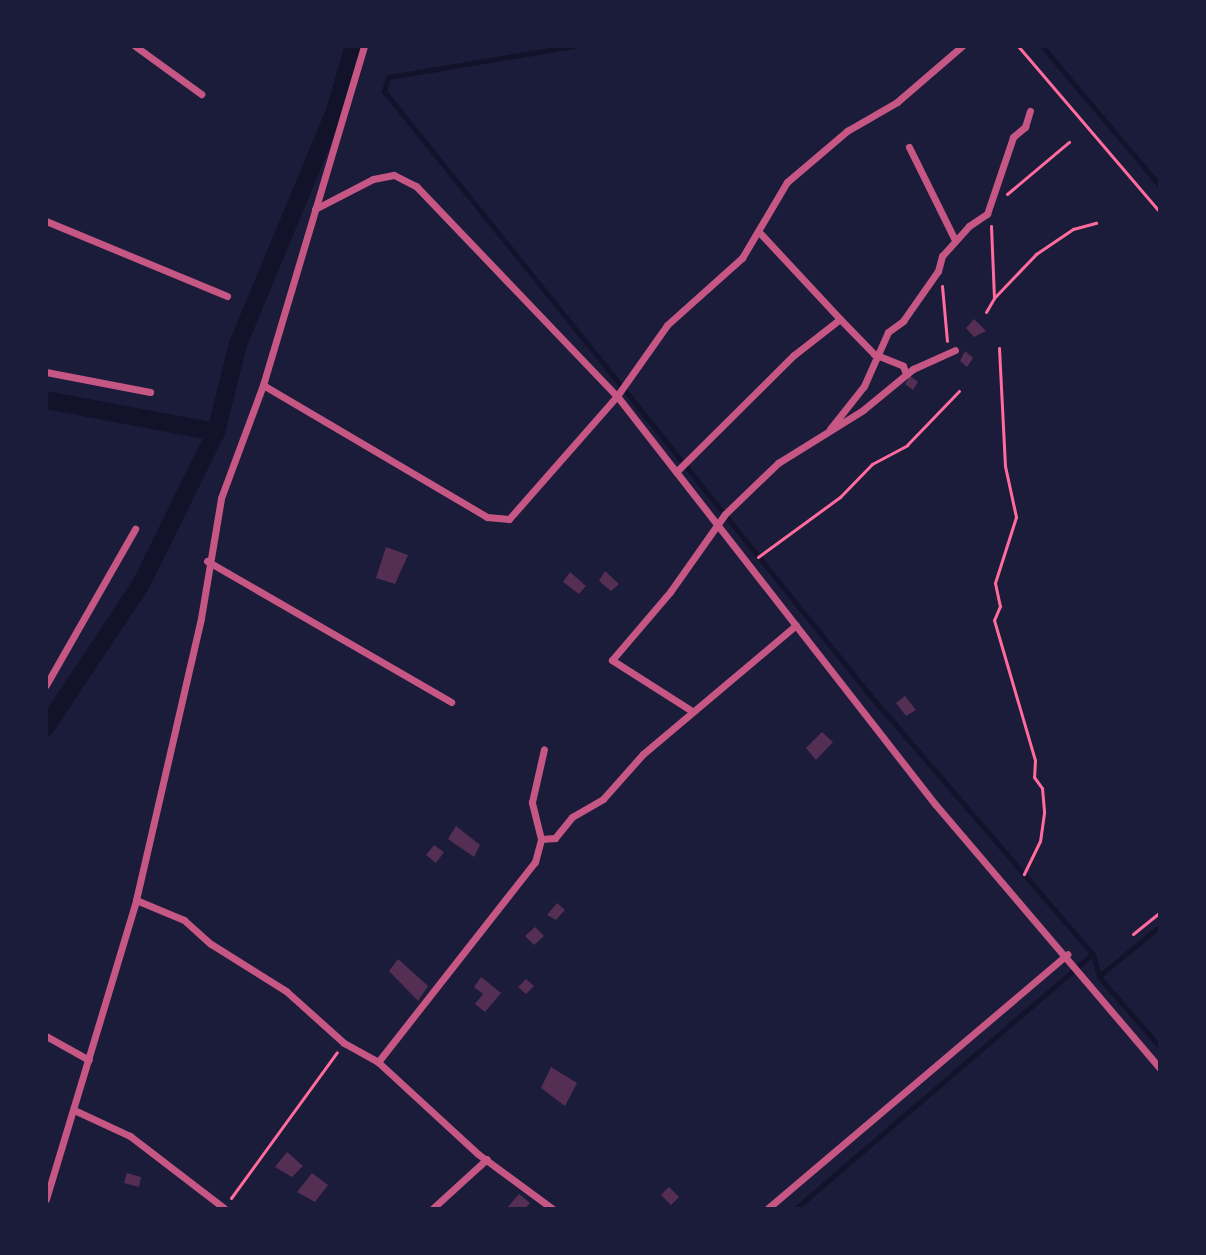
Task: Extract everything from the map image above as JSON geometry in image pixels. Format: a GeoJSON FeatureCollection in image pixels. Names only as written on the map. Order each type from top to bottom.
{"type":"FeatureCollection","features":[{"type":"Feature","properties":{"kind":"street"},"geometry":{"type":"LineString","coordinates":[[135,46],[201,94]]}},
{"type":"Feature","properties":{"kind":"street"},"geometry":{"type":"LineString","coordinates":[[46,1199],[136,900],[201,618],[207,561],[221,498],[263,385],[364,46]]}},
{"type":"Feature","properties":{"kind":"street"},"geometry":{"type":"LineString","coordinates":[[263,385],[499,522],[509,519],[617,396],[667,325],[742,258],[787,182],[847,131],[897,102],[962,46]]}},
{"type":"Feature","properties":{"kind":"street"},"geometry":{"type":"LineString","coordinates":[[827,434],[864,386],[888,332],[903,321],[938,271],[955,240],[991,207],[1013,137],[1025,127],[1030,111]]}},
{"type":"Feature","properties":{"kind":"street"},"geometry":{"type":"LineString","coordinates":[[909,147],[955,240]]}},
{"type":"Feature","properties":{"kind":"street"},"geometry":{"type":"LineString","coordinates":[[315,209],[373,179],[394,175],[416,186],[617,396],[935,804],[1068,954],[1160,1068]]}},
{"type":"Feature","properties":{"kind":"street"},"geometry":{"type":"LineString","coordinates":[[46,221],[227,296]]}},
{"type":"Feature","properties":{"kind":"street"},"geometry":{"type":"LineString","coordinates":[[759,232],[877,355],[903,366],[906,374]]}},
{"type":"Feature","properties":{"kind":"street"},"geometry":{"type":"LineString","coordinates":[[676,472],[794,355],[840,319]]}},
{"type":"Feature","properties":{"kind":"street"},"geometry":{"type":"LineString","coordinates":[[692,711],[612,660],[670,592],[717,525],[778,463],[827,434],[906,374],[952,352]]}},
{"type":"Feature","properties":{"kind":"street"},"geometry":{"type":"LineString","coordinates":[[46,372],[150,392]]}},
{"type":"Feature","properties":{"kind":"street"},"geometry":{"type":"LineString","coordinates":[[47,683],[135,529]]}},
{"type":"Feature","properties":{"kind":"street"},"geometry":{"type":"LineString","coordinates":[[207,561],[451,702]]}},
{"type":"Feature","properties":{"kind":"street"},"geometry":{"type":"LineString","coordinates":[[541,839],[555,838],[572,817],[603,799],[643,754],[796,625]]}},
{"type":"Feature","properties":{"kind":"street"},"geometry":{"type":"LineString","coordinates":[[378,1062],[535,862],[541,839],[532,802],[544,749]]}},
{"type":"Feature","properties":{"kind":"street"},"geometry":{"type":"LineString","coordinates":[[136,900],[184,920],[211,944],[286,991],[344,1043],[378,1062],[487,1159],[553,1209]]}},
{"type":"Feature","properties":{"kind":"street"},"geometry":{"type":"LineString","coordinates":[[767,1209],[1068,954]]}},
{"type":"Feature","properties":{"kind":"street"},"geometry":{"type":"LineString","coordinates":[[46,1036],[89,1060]]}},
{"type":"Feature","properties":{"kind":"street"},"geometry":{"type":"LineString","coordinates":[[74,1110],[130,1136],[224,1208]]}},
{"type":"Feature","properties":{"kind":"street"},"geometry":{"type":"LineString","coordinates":[[432,1209],[487,1159]]}},
{"type":"Feature","properties":{"kind":"path"},"geometry":{"type":"LineString","coordinates":[[1018,46],[1160,212]]}},
{"type":"Feature","properties":{"kind":"path"},"geometry":{"type":"LineString","coordinates":[[994,298],[991,207],[1069,142]]}},
{"type":"Feature","properties":{"kind":"path"},"geometry":{"type":"LineString","coordinates":[[986,312],[994,298],[1036,254],[1073,229],[1096,223]]}},
{"type":"Feature","properties":{"kind":"path"},"geometry":{"type":"LineString","coordinates":[[938,271],[952,352]]}},
{"type":"Feature","properties":{"kind":"path"},"geometry":{"type":"LineString","coordinates":[[999,348],[1005,466],[1016,517],[995,583],[1000,606],[994,620],[1035,760],[1034,777],[1042,788],[1044,813],[1040,841],[1024,874]]}},
{"type":"Feature","properties":{"kind":"path"},"geometry":{"type":"LineString","coordinates":[[748,564],[840,497],[872,464],[907,445],[959,391]]}},
{"type":"Feature","properties":{"kind":"path"},"geometry":{"type":"LineString","coordinates":[[1133,934],[1160,912]]}},
{"type":"Feature","properties":{"kind":"path"},"geometry":{"type":"LineString","coordinates":[[224,1208],[344,1043]]}},
{"type":"Feature","properties":{"kind":"building"},"geometry":{"type":"Polygon","coordinates":[[[974,319],[986,331],[974,337],[966,328],[974,319]]]}},
{"type":"Feature","properties":{"kind":"building"},"geometry":{"type":"Polygon","coordinates":[[[965,351],[973,358],[967,367],[960,361],[965,351]]]}},
{"type":"Feature","properties":{"kind":"building"},"geometry":{"type":"Polygon","coordinates":[[[910,376],[918,382],[913,390],[905,384],[910,376]]]}},
{"type":"Feature","properties":{"kind":"building"},"geometry":{"type":"Polygon","coordinates":[[[386,547],[408,555],[395,584],[376,578],[386,547]]]}},
{"type":"Feature","properties":{"kind":"building"},"geometry":{"type":"Polygon","coordinates":[[[605,571],[619,584],[611,591],[599,581],[605,571]]]}},
{"type":"Feature","properties":{"kind":"building"},"geometry":{"type":"Polygon","coordinates":[[[570,572],[586,586],[579,594],[563,582],[570,572]]]}},
{"type":"Feature","properties":{"kind":"building"},"geometry":{"type":"Polygon","coordinates":[[[905,696],[916,710],[906,716],[896,703],[905,696]]]}},
{"type":"Feature","properties":{"kind":"building"},"geometry":{"type":"Polygon","coordinates":[[[822,732],[833,742],[816,760],[806,748],[822,732]]]}},
{"type":"Feature","properties":{"kind":"building"},"geometry":{"type":"Polygon","coordinates":[[[456,826],[480,845],[474,857],[448,839],[456,826]]]}},
{"type":"Feature","properties":{"kind":"building"},"geometry":{"type":"Polygon","coordinates":[[[434,845],[444,852],[436,863],[426,855],[434,845]]]}},
{"type":"Feature","properties":{"kind":"building"},"geometry":{"type":"Polygon","coordinates":[[[557,903],[565,910],[556,920],[547,915],[557,903]]]}},
{"type":"Feature","properties":{"kind":"building"},"geometry":{"type":"Polygon","coordinates":[[[535,927],[544,936],[534,945],[525,936],[535,927]]]}},
{"type":"Feature","properties":{"kind":"building"},"geometry":{"type":"Polygon","coordinates":[[[398,959],[428,986],[418,1001],[389,971],[398,959]]]}},
{"type":"Feature","properties":{"kind":"building"},"geometry":{"type":"Polygon","coordinates":[[[481,977],[501,993],[485,1012],[475,1004],[483,994],[474,987],[481,977]]]}},
{"type":"Feature","properties":{"kind":"building"},"geometry":{"type":"Polygon","coordinates":[[[526,979],[534,986],[526,994],[518,987],[526,979]]]}},
{"type":"Feature","properties":{"kind":"building"},"geometry":{"type":"Polygon","coordinates":[[[551,1067],[577,1083],[565,1106],[541,1088],[551,1067]]]}},
{"type":"Feature","properties":{"kind":"building"},"geometry":{"type":"Polygon","coordinates":[[[287,1152],[303,1166],[292,1177],[275,1167],[287,1152]]]}},
{"type":"Feature","properties":{"kind":"building"},"geometry":{"type":"Polygon","coordinates":[[[127,1173],[141,1177],[139,1187],[124,1183],[127,1173]]]}},
{"type":"Feature","properties":{"kind":"building"},"geometry":{"type":"Polygon","coordinates":[[[312,1173],[328,1185],[315,1202],[297,1192],[312,1173]]]}},
{"type":"Feature","properties":{"kind":"building"},"geometry":{"type":"Polygon","coordinates":[[[669,1187],[679,1197],[671,1205],[661,1195],[669,1187]]]}},
{"type":"Feature","properties":{"kind":"building"},"geometry":{"type":"Polygon","coordinates":[[[519,1194],[530,1203],[525,1209],[506,1209],[519,1194]]]}},
{"type":"Feature","properties":{"kind":"waterway"},"geometry":{"type":"LineString","coordinates":[[46,727],[141,584],[216,432],[238,344],[335,111],[354,46]]}},
{"type":"Feature","properties":{"kind":"waterway"},"geometry":{"type":"LineString","coordinates":[[574,46],[388,77],[384,91],[869,694],[1093,954],[1099,977],[1160,1047]]}},
{"type":"Feature","properties":{"kind":"waterway"},"geometry":{"type":"LineString","coordinates":[[1042,46],[1160,186]]}},
{"type":"Feature","properties":{"kind":"waterway"},"geometry":{"type":"LineString","coordinates":[[46,400],[216,432]]}},
{"type":"Feature","properties":{"kind":"waterway"},"geometry":{"type":"LineString","coordinates":[[1099,976],[1160,926]]}},
{"type":"Feature","properties":{"kind":"waterway"},"geometry":{"type":"LineString","coordinates":[[795,1209],[1093,954]]}}]}
